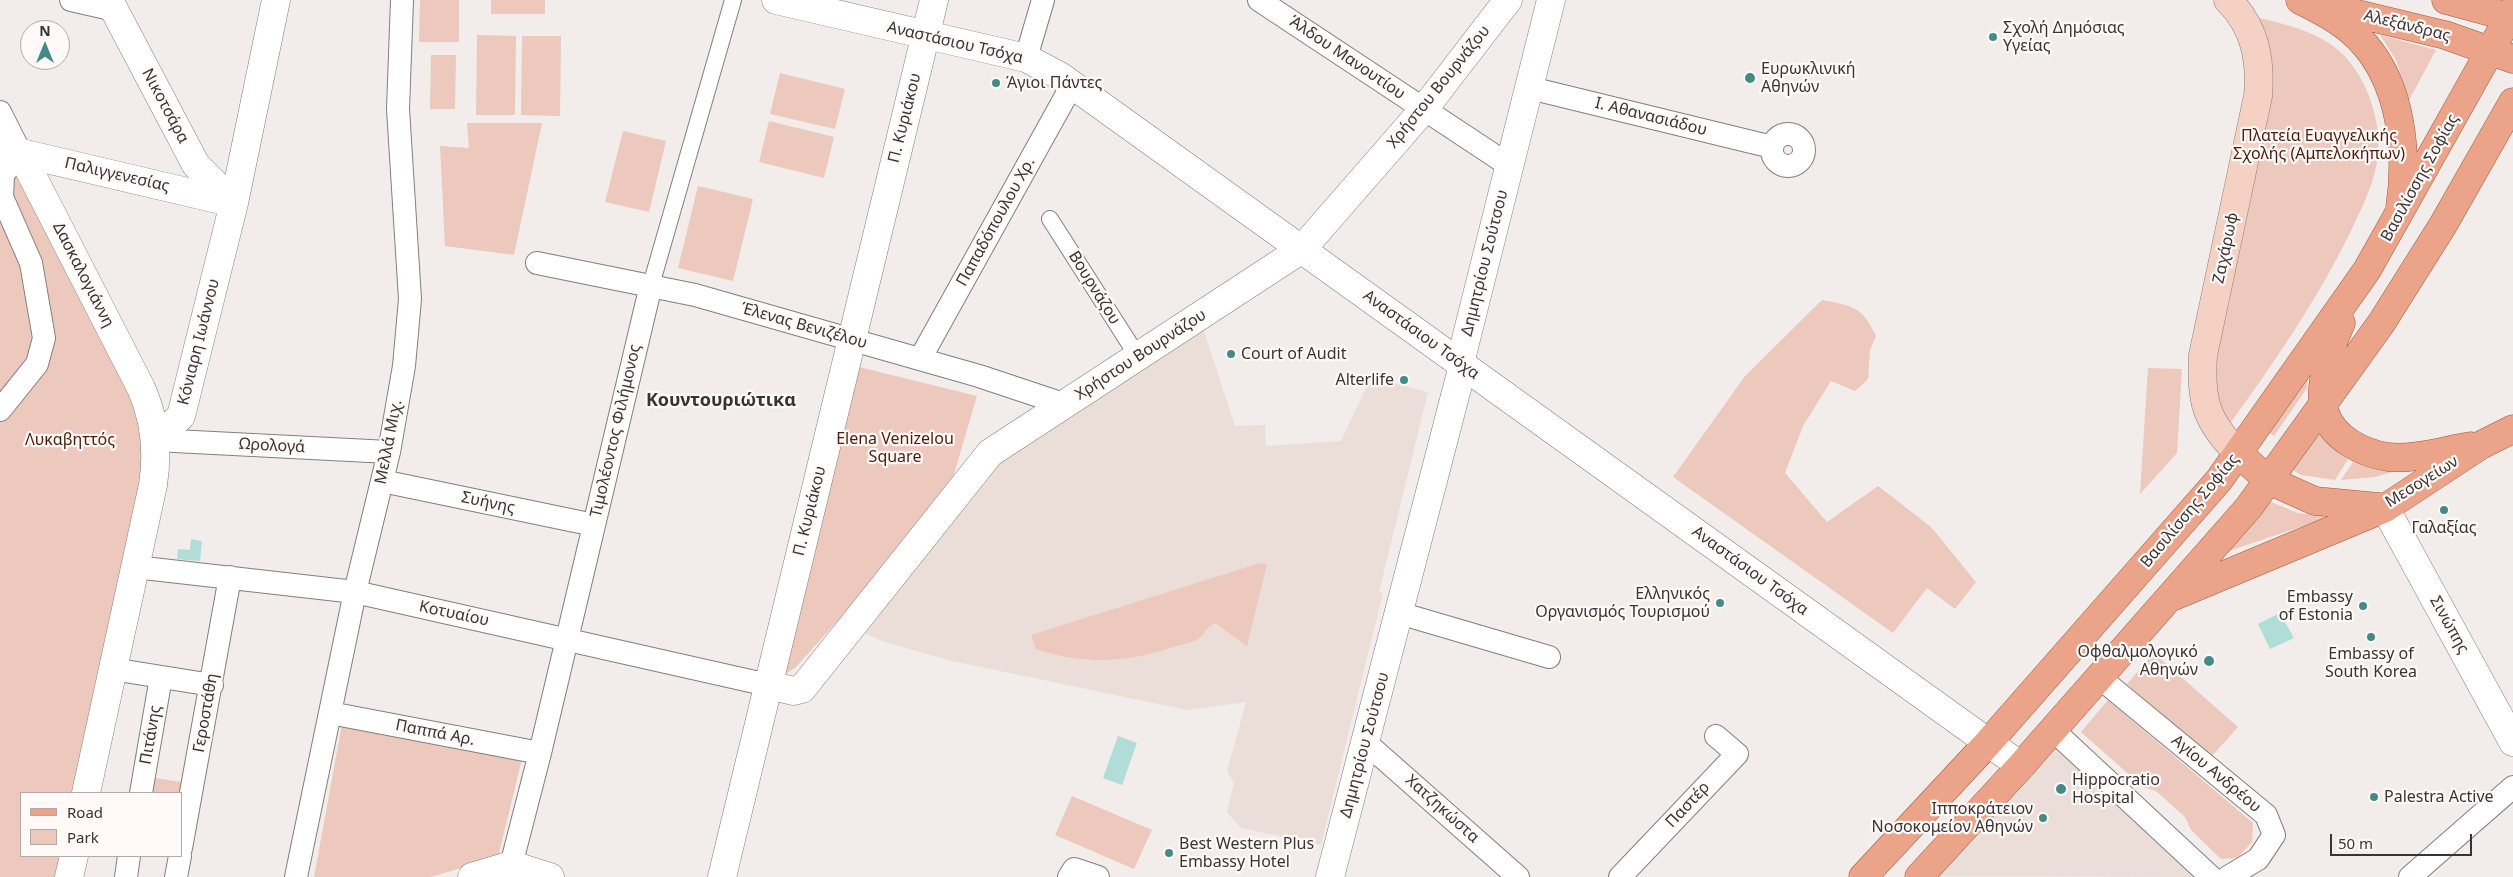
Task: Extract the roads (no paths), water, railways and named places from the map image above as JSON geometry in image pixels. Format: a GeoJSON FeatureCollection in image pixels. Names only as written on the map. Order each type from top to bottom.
{"type":"FeatureCollection","features":[{"type":"Feature","properties":{"kind":"main road","name":"Ζαχάρωφ"},"geometry":{"type":"LineString","coordinates":[[2228,0],[2238,10],[2246,25],[2257,52],[2260,71],[2258,96],[2203,355],[2203,388],[2211,421],[2238,454],[2268,480]]}},
{"type":"Feature","properties":{"kind":"main road"},"geometry":{"type":"LineString","coordinates":[[2299,0],[2334,17],[2352,32],[2367,46],[2385,78],[2397,114],[2402,144],[2402,176],[2398,219]]}},
{"type":"Feature","properties":{"kind":"main road","name":"Αλεξάνδρας"},"geometry":{"type":"LineString","coordinates":[[2299,0],[2445,35],[2502,55]]}},
{"type":"Feature","properties":{"kind":"main road"},"geometry":{"type":"LineString","coordinates":[[2446,0],[2512,16]]}},
{"type":"Feature","properties":{"kind":"main road","name":"Βασιλίσσης Σοφίας"},"geometry":{"type":"LineString","coordinates":[[1863,877],[1988,743],[2219,480],[2367,270],[2502,55],[2512,16]]}},
{"type":"Feature","properties":{"kind":"main road"},"geometry":{"type":"LineString","coordinates":[[1919,877],[2100,678],[2249,507],[2401,292],[2443,225],[2513,102]]}},
{"type":"Feature","properties":{"kind":"main road"},"geometry":{"type":"LineString","coordinates":[[2367,270],[2339,329],[2330,353],[2324,384],[2324,412],[2339,434],[2350,443],[2372,454],[2403,457],[2482,445]]}},
{"type":"Feature","properties":{"kind":"main road","name":"Μεσογείων"},"geometry":{"type":"LineString","coordinates":[[2268,480],[2315,501],[2385,508],[2482,445],[2513,429]]}},
{"type":"Feature","properties":{"kind":"main road"},"geometry":{"type":"LineString","coordinates":[[2168,598],[2385,508]]}},
{"type":"Feature","properties":{"kind":"street"},"geometry":{"type":"LineString","coordinates":[[71,0],[112,5]]}},
{"type":"Feature","properties":{"kind":"street","name":"Κόνιαρη Ιωάννου"},"geometry":{"type":"LineString","coordinates":[[155,440],[181,416],[234,203],[276,0]]}},
{"type":"Feature","properties":{"kind":"street","name":"Μελλά Μιχ."},"geometry":{"type":"LineString","coordinates":[[296,877],[355,592],[389,452],[404,366],[410,299],[398,109],[402,0]]}},
{"type":"Feature","properties":{"kind":"street","name":"Τιμoλέοντος Φιλήμονος"},"geometry":{"type":"LineString","coordinates":[[510,871],[540,753],[651,285],[732,0]]}},
{"type":"Feature","properties":{"kind":"street","name":"Αναστάσιου Τσόχα"},"geometry":{"type":"LineString","coordinates":[[776,0],[1026,58],[1072,85],[2021,766]]}},
{"type":"Feature","properties":{"kind":"street","name":"Π. Κυριάκου"},"geometry":{"type":"LineString","coordinates":[[722,877],[934,0]]}},
{"type":"Feature","properties":{"kind":"street"},"geometry":{"type":"LineString","coordinates":[[1026,58],[1043,0]]}},
{"type":"Feature","properties":{"kind":"street","name":"Άλδου Μανουτίου"},"geometry":{"type":"LineString","coordinates":[[1259,0],[1510,166]]}},
{"type":"Feature","properties":{"kind":"street","name":"Χρήστου Βουρνάζου"},"geometry":{"type":"LineString","coordinates":[[768,685],[794,691],[802,689],[990,454],[1302,250],[1424,109],[1508,0]]}},
{"type":"Feature","properties":{"kind":"street","name":"Δημητρίου Σούτσου"},"geometry":{"type":"LineString","coordinates":[[1330,877],[1462,369],[1460,363],[1551,0]]}},
{"type":"Feature","properties":{"kind":"street","name":"Νικοτσάρα"},"geometry":{"type":"LineString","coordinates":[[112,5],[196,165],[234,203]]}},
{"type":"Feature","properties":{"kind":"street","name":"Παπαδόπουλου Χρ."},"geometry":{"type":"LineString","coordinates":[[920,359],[1072,85]]}},
{"type":"Feature","properties":{"kind":"street","name":"Ι. Αθανασιάδου"},"geometry":{"type":"LineString","coordinates":[[1530,88],[1772,147]]}},
{"type":"Feature","properties":{"kind":"street","name":"Δασκαλογιάννη"},"geometry":{"type":"LineString","coordinates":[[0,112],[10,150],[141,388],[150,410],[155,440]]}},
{"type":"Feature","properties":{"kind":"street"},"geometry":{"type":"LineString","coordinates":[[0,410],[37,364],[44,338],[31,263],[2,197],[3,175],[10,150]]}},
{"type":"Feature","properties":{"kind":"street","name":"Παλιγγενεσίας"},"geometry":{"type":"LineString","coordinates":[[10,150],[234,203]]}},
{"type":"Feature","properties":{"kind":"street","name":"Βουρνάζου"},"geometry":{"type":"LineString","coordinates":[[1050,219],[1138,357]]}},
{"type":"Feature","properties":{"kind":"street","name":"Έλενας Βενιζέλου"},"geometry":{"type":"LineString","coordinates":[[537,263],[695,295],[920,359],[1066,405]]}},
{"type":"Feature","properties":{"kind":"street"},"geometry":{"type":"LineString","coordinates":[[86,792],[153,485],[155,440]]}},
{"type":"Feature","properties":{"kind":"street","name":"Ωρολογά"},"geometry":{"type":"LineString","coordinates":[[155,440],[389,452]]}},
{"type":"Feature","properties":{"kind":"street","name":"Συήνης"},"geometry":{"type":"LineString","coordinates":[[382,481],[594,525]]}},
{"type":"Feature","properties":{"kind":"street","name":"Σινώπης"},"geometry":{"type":"LineString","coordinates":[[2385,508],[2506,711],[2513,742]]}},
{"type":"Feature","properties":{"kind":"street","name":"Κοτυαίου"},"geometry":{"type":"LineString","coordinates":[[135,567],[355,592],[768,685]]}},
{"type":"Feature","properties":{"kind":"street","name":"Γεροστάθη"},"geometry":{"type":"LineString","coordinates":[[182,843],[230,577]]}},
{"type":"Feature","properties":{"kind":"street"},"geometry":{"type":"LineString","coordinates":[[1399,614],[1549,657]]}},
{"type":"Feature","properties":{"kind":"street"},"geometry":{"type":"LineString","coordinates":[[112,669],[212,685]]}},
{"type":"Feature","properties":{"kind":"street","name":"Πιτάνης"},"geometry":{"type":"LineString","coordinates":[[141,792],[161,677]]}},
{"type":"Feature","properties":{"kind":"street","name":"Αγίου Ανδρέου"},"geometry":{"type":"LineString","coordinates":[[2100,678],[2266,815],[2274,835],[2258,859],[2228,877]]}},
{"type":"Feature","properties":{"kind":"street","name":"Παππά Αρ."},"geometry":{"type":"LineString","coordinates":[[330,713],[540,753]]}},
{"type":"Feature","properties":{"kind":"street"},"geometry":{"type":"LineString","coordinates":[[2053,730],[2211,877]]}},
{"type":"Feature","properties":{"kind":"street","name":"Παστέρ"},"geometry":{"type":"LineString","coordinates":[[1620,877],[1737,754],[1716,736]]}},
{"type":"Feature","properties":{"kind":"street","name":"Χατζηκώστα"},"geometry":{"type":"LineString","coordinates":[[1366,742],[1518,877]]}},
{"type":"Feature","properties":{"kind":"street"},"geometry":{"type":"LineString","coordinates":[[2410,877],[2513,787]]}},
{"type":"Feature","properties":{"kind":"street"},"geometry":{"type":"LineString","coordinates":[[69,877],[74,857]]}},
{"type":"Feature","properties":{"kind":"street"},"geometry":{"type":"LineString","coordinates":[[126,877],[129,857]]}},
{"type":"Feature","properties":{"kind":"street"},"geometry":{"type":"LineString","coordinates":[[176,877],[180,857]]}},
{"type":"Feature","properties":{"kind":"street"},"geometry":{"type":"LineString","coordinates":[[472,877],[510,871],[550,877]]}},
{"type":"Feature","properties":{"kind":"street"},"geometry":{"type":"LineString","coordinates":[[1071,873],[1098,877]]}},
{"type":"Feature","properties":{"kind":"water"},"geometry":{"type":"Polygon","coordinates":[[[191,539],[202,541],[200,561],[177,559],[178,549],[190,550],[191,539]]]}},
{"type":"Feature","properties":{"kind":"water"},"geometry":{"type":"Polygon","coordinates":[[[2280,613],[2294,638],[2270,649],[2258,624],[2280,613]]]}},
{"type":"Feature","properties":{"kind":"water"},"geometry":{"type":"Polygon","coordinates":[[[1118,736],[1137,743],[1122,785],[1103,778],[1118,736]]]}},
{"type":"Feature","properties":{"kind":"place","name":"Σχολή Δημόσιας Υγείας"},"geometry":{"type":"Point","coordinates":[1993,37]}},
{"type":"Feature","properties":{"kind":"place","name":"Ευρωκλινική Αθηνών"},"geometry":{"type":"Point","coordinates":[1750,78]}},
{"type":"Feature","properties":{"kind":"place","name":"Άγιοι Πάντες"},"geometry":{"type":"Point","coordinates":[996,83]}},
{"type":"Feature","properties":{"kind":"place","name":"Court of Audit"},"geometry":{"type":"Point","coordinates":[1231,354]}},
{"type":"Feature","properties":{"kind":"place","name":"Alterlife"},"geometry":{"type":"Point","coordinates":[1404,380]}},
{"type":"Feature","properties":{"kind":"place","name":"Γαλαξίας"},"geometry":{"type":"Point","coordinates":[2444,510]}},
{"type":"Feature","properties":{"kind":"place","name":"Ελληνικός Οργανισμός Τουρισμού"},"geometry":{"type":"Point","coordinates":[1720,603]}},
{"type":"Feature","properties":{"kind":"place","name":"Embassy of Estonia"},"geometry":{"type":"Point","coordinates":[2363,606]}},
{"type":"Feature","properties":{"kind":"place","name":"Embassy of South Korea"},"geometry":{"type":"Point","coordinates":[2371,637]}},
{"type":"Feature","properties":{"kind":"place","name":"Οφθαλμολογικό Αθηνών"},"geometry":{"type":"Point","coordinates":[2209,661]}},
{"type":"Feature","properties":{"kind":"place","name":"Hippocratio Hospital"},"geometry":{"type":"Point","coordinates":[2061,789]}},
{"type":"Feature","properties":{"kind":"place","name":"Palestra Active"},"geometry":{"type":"Point","coordinates":[2374,797]}},
{"type":"Feature","properties":{"kind":"place","name":"Ιπποκράτειον Νοσοκομείον Αθηνών"},"geometry":{"type":"Point","coordinates":[2043,818]}},
{"type":"Feature","properties":{"kind":"place","name":"Best Western Plus Embassy Hotel"},"geometry":{"type":"Point","coordinates":[1169,853]}},
{"type":"Feature","properties":{"kind":"district","name":"Κουντουριώτικα"},"geometry":{"type":"Point","coordinates":[721,401]}},
{"type":"Feature","properties":{"kind":"park label","name":"Πλατεία Ευαγγελικής Σχολής (Αμπελοκήπων)"},"geometry":{"type":"Point","coordinates":[2319,145]}},
{"type":"Feature","properties":{"kind":"park label","name":"Λυκαβηττός"},"geometry":{"type":"Point","coordinates":[70,440]}},
{"type":"Feature","properties":{"kind":"park label","name":"Elena Venizelou Square"},"geometry":{"type":"Point","coordinates":[895,448]}}]}
